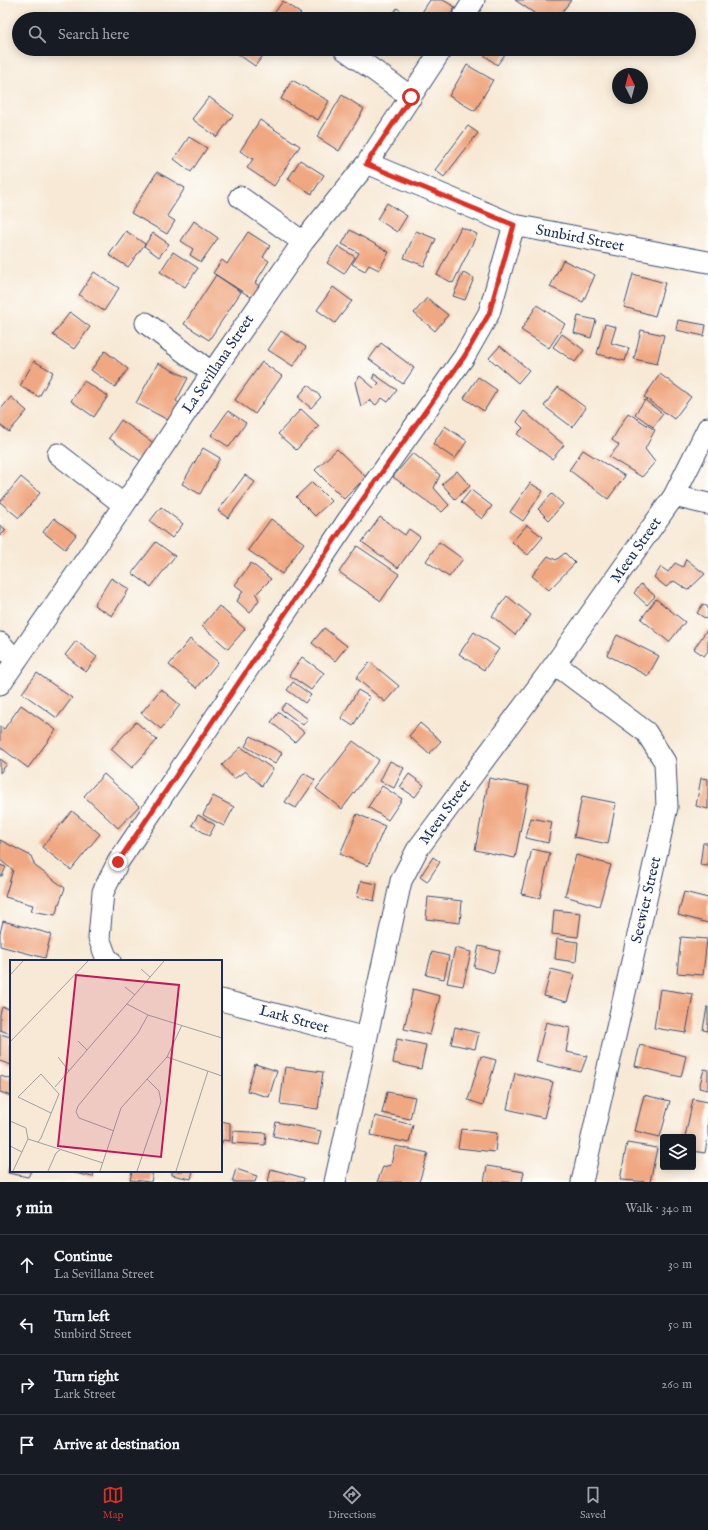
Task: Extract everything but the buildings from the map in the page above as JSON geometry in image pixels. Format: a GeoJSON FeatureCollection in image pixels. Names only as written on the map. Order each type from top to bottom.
{"type":"FeatureCollection","features":[{"type":"Feature","properties":{"kind":"street"},"geometry":{"type":"LineString","coordinates":[[466,12],[474,0]]}},
{"type":"Feature","properties":{"kind":"street"},"geometry":{"type":"LineString","coordinates":[[354,56],[411,97]]}},
{"type":"Feature","properties":{"kind":"street","name":"La Sevillana Street"},"geometry":{"type":"LineString","coordinates":[[0,684],[303,242],[366,164],[437,56]]}},
{"type":"Feature","properties":{"kind":"street","name":"Sunbird Street"},"geometry":{"type":"LineString","coordinates":[[366,164],[514,225],[708,262]]}},
{"type":"Feature","properties":{"kind":"street"},"geometry":{"type":"LineString","coordinates":[[240,197],[303,242]]}},
{"type":"Feature","properties":{"kind":"street"},"geometry":{"type":"LineString","coordinates":[[109,960],[98,938],[103,892],[118,862],[348,520],[464,357],[489,314],[514,225]]}},
{"type":"Feature","properties":{"kind":"street"},"geometry":{"type":"LineString","coordinates":[[146,323],[212,373]]}},
{"type":"Feature","properties":{"kind":"street","name":"Meeu Street"},"geometry":{"type":"LineString","coordinates":[[335,1182],[400,881],[408,866],[458,794],[555,664],[674,496],[708,428]]}},
{"type":"Feature","properties":{"kind":"street"},"geometry":{"type":"LineString","coordinates":[[58,454],[124,505]]}},
{"type":"Feature","properties":{"kind":"street"},"geometry":{"type":"LineString","coordinates":[[674,496],[708,504]]}},
{"type":"Feature","properties":{"kind":"street"},"geometry":{"type":"LineString","coordinates":[[0,643],[16,661]]}},
{"type":"Feature","properties":{"kind":"street","name":"Seewier Street"},"geometry":{"type":"LineString","coordinates":[[555,664],[646,732],[665,762],[667,807],[582,1182]]}},
{"type":"Feature","properties":{"kind":"street","name":"Lark Street"},"geometry":{"type":"LineString","coordinates":[[222,1000],[366,1038]]}},
{"type":"Feature","properties":{"kind":"route"},"geometry":{"type":"LineString","coordinates":[[118,862],[348,520],[464,357],[489,314],[514,225],[366,164],[411,97]]}}]}
